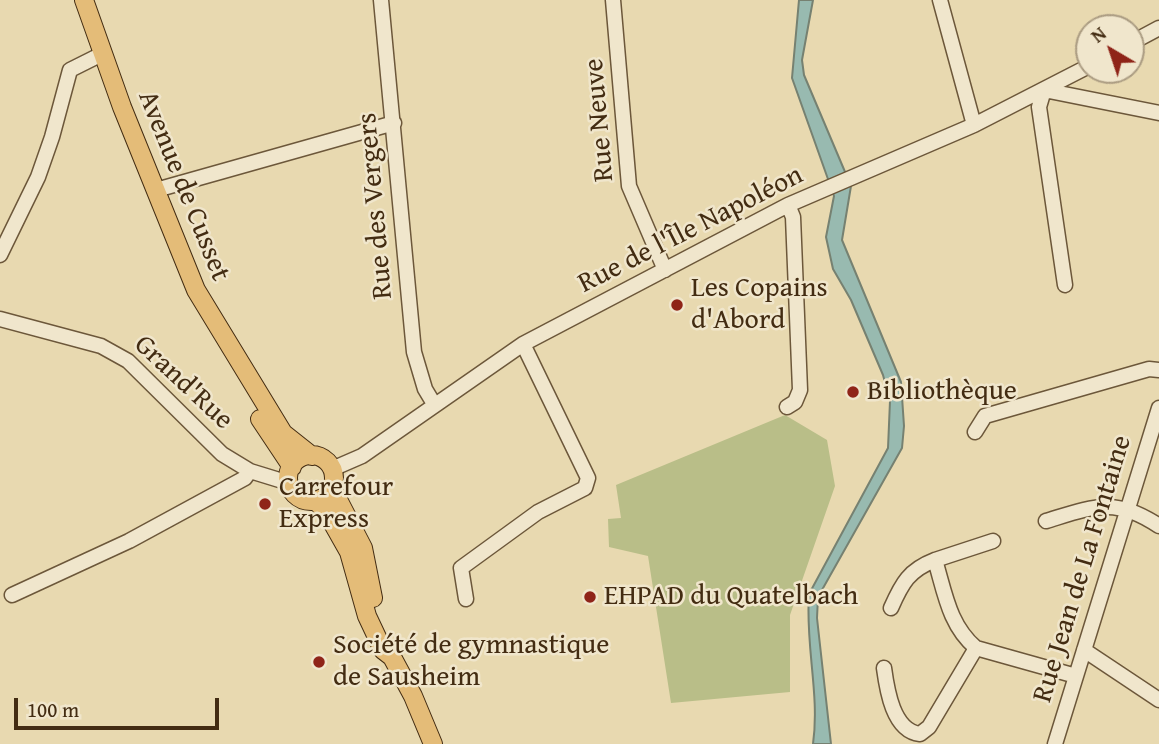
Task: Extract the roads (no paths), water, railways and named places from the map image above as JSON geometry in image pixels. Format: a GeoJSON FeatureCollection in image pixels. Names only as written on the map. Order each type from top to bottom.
{"type":"FeatureCollection","features":[{"type":"Feature","properties":{"kind":"main road"},"geometry":{"type":"LineString","coordinates":[[84,0],[102,54]]}},
{"type":"Feature","properties":{"kind":"main road","name":"Avenue de Cusset"},"geometry":{"type":"LineString","coordinates":[[102,54],[196,290],[220,334],[283,433],[312,456]]}},
{"type":"Feature","properties":{"kind":"main road","name":"Avenue de Cusset"},"geometry":{"type":"LineString","coordinates":[[220,334],[233,371],[290,475]]}},
{"type":"Feature","properties":{"kind":"main road"},"geometry":{"type":"LineString","coordinates":[[392,657],[383,650],[367,615],[349,552],[327,513],[316,501],[301,499],[290,475],[300,459],[312,456],[324,459],[332,469],[332,488],[363,548],[373,600],[392,645],[392,657],[433,744]]}},
{"type":"Feature","properties":{"kind":"main road"},"geometry":{"type":"LineString","coordinates":[[316,501],[332,488]]}},
{"type":"Feature","properties":{"kind":"street","name":"Rue des Vergers"},"geometry":{"type":"LineString","coordinates":[[381,0],[414,352],[425,389],[434,404]]}},
{"type":"Feature","properties":{"kind":"street","name":"Rue Neuve"},"geometry":{"type":"LineString","coordinates":[[613,0],[629,186],[665,270]]}},
{"type":"Feature","properties":{"kind":"street"},"geometry":{"type":"LineString","coordinates":[[940,0],[974,125]]}},
{"type":"Feature","properties":{"kind":"street"},"geometry":{"type":"LineString","coordinates":[[0,255],[38,177],[70,70],[102,54]]}},
{"type":"Feature","properties":{"kind":"street","name":"Rue de l'Île Napoléon"},"geometry":{"type":"LineString","coordinates":[[332,469],[362,456],[523,344],[788,205],[974,125],[1075,73]]}},
{"type":"Feature","properties":{"kind":"street"},"geometry":{"type":"LineString","coordinates":[[1065,285],[1040,107],[1044,90],[1159,113]]}},
{"type":"Feature","properties":{"kind":"street"},"geometry":{"type":"LineString","coordinates":[[156,190],[394,123]]}},
{"type":"Feature","properties":{"kind":"street"},"geometry":{"type":"LineString","coordinates":[[787,407],[795,402],[800,390],[793,217],[788,205]]}},
{"type":"Feature","properties":{"kind":"street","name":"Grand'Rue"},"geometry":{"type":"LineString","coordinates":[[1,318],[101,346],[128,361],[222,454],[250,471],[290,475]]}},
{"type":"Feature","properties":{"kind":"street"},"geometry":{"type":"LineString","coordinates":[[466,600],[461,568],[537,512],[585,488],[588,478],[523,344]]}},
{"type":"Feature","properties":{"kind":"street"},"geometry":{"type":"LineString","coordinates":[[975,432],[985,416],[1149,369],[1159,370]]}},
{"type":"Feature","properties":{"kind":"street","name":"Rue Jean de La Fontaine"},"geometry":{"type":"LineString","coordinates":[[1055,744],[1127,511],[1153,451],[1159,408]]}},
{"type":"Feature","properties":{"kind":"street"},"geometry":{"type":"LineString","coordinates":[[12,595],[129,541],[245,478],[250,471]]}},
{"type":"Feature","properties":{"kind":"street"},"geometry":{"type":"LineString","coordinates":[[1046,521],[1100,505],[1127,511],[1159,526]]}},
{"type":"Feature","properties":{"kind":"street"},"geometry":{"type":"LineString","coordinates":[[891,607],[904,578],[917,567],[993,541]]}},
{"type":"Feature","properties":{"kind":"street"},"geometry":{"type":"LineString","coordinates":[[935,560],[952,620],[962,636],[976,648],[1076,676]]}},
{"type":"Feature","properties":{"kind":"street"},"geometry":{"type":"LineString","coordinates":[[884,668],[893,708],[904,727],[920,734],[929,727],[976,648]]}},
{"type":"Feature","properties":{"kind":"street"},"geometry":{"type":"LineString","coordinates":[[1084,650],[1159,700]]}},
{"type":"Feature","properties":{"kind":"water"},"geometry":{"type":"Polygon","coordinates":[[[799,0],[813,0],[802,60],[804,75],[851,186],[842,240],[901,382],[904,426],[902,448],[818,597],[817,618],[831,744],[813,744],[815,707],[809,594],[888,448],[890,401],[883,375],[851,300],[833,269],[826,237],[834,196],[792,78],[799,0]]]}},
{"type":"Feature","properties":{"kind":"place","name":"Les Copains d'Abord"},"geometry":{"type":"Point","coordinates":[677,305]}},
{"type":"Feature","properties":{"kind":"place","name":"Bibliothèque"},"geometry":{"type":"Point","coordinates":[853,392]}},
{"type":"Feature","properties":{"kind":"place","name":"Carrefour Express"},"geometry":{"type":"Point","coordinates":[265,504]}},
{"type":"Feature","properties":{"kind":"place","name":"EHPAD du Quatelbach"},"geometry":{"type":"Point","coordinates":[590,597]}},
{"type":"Feature","properties":{"kind":"place","name":"Société de gymnastique de Sausheim"},"geometry":{"type":"Point","coordinates":[319,662]}}]}
